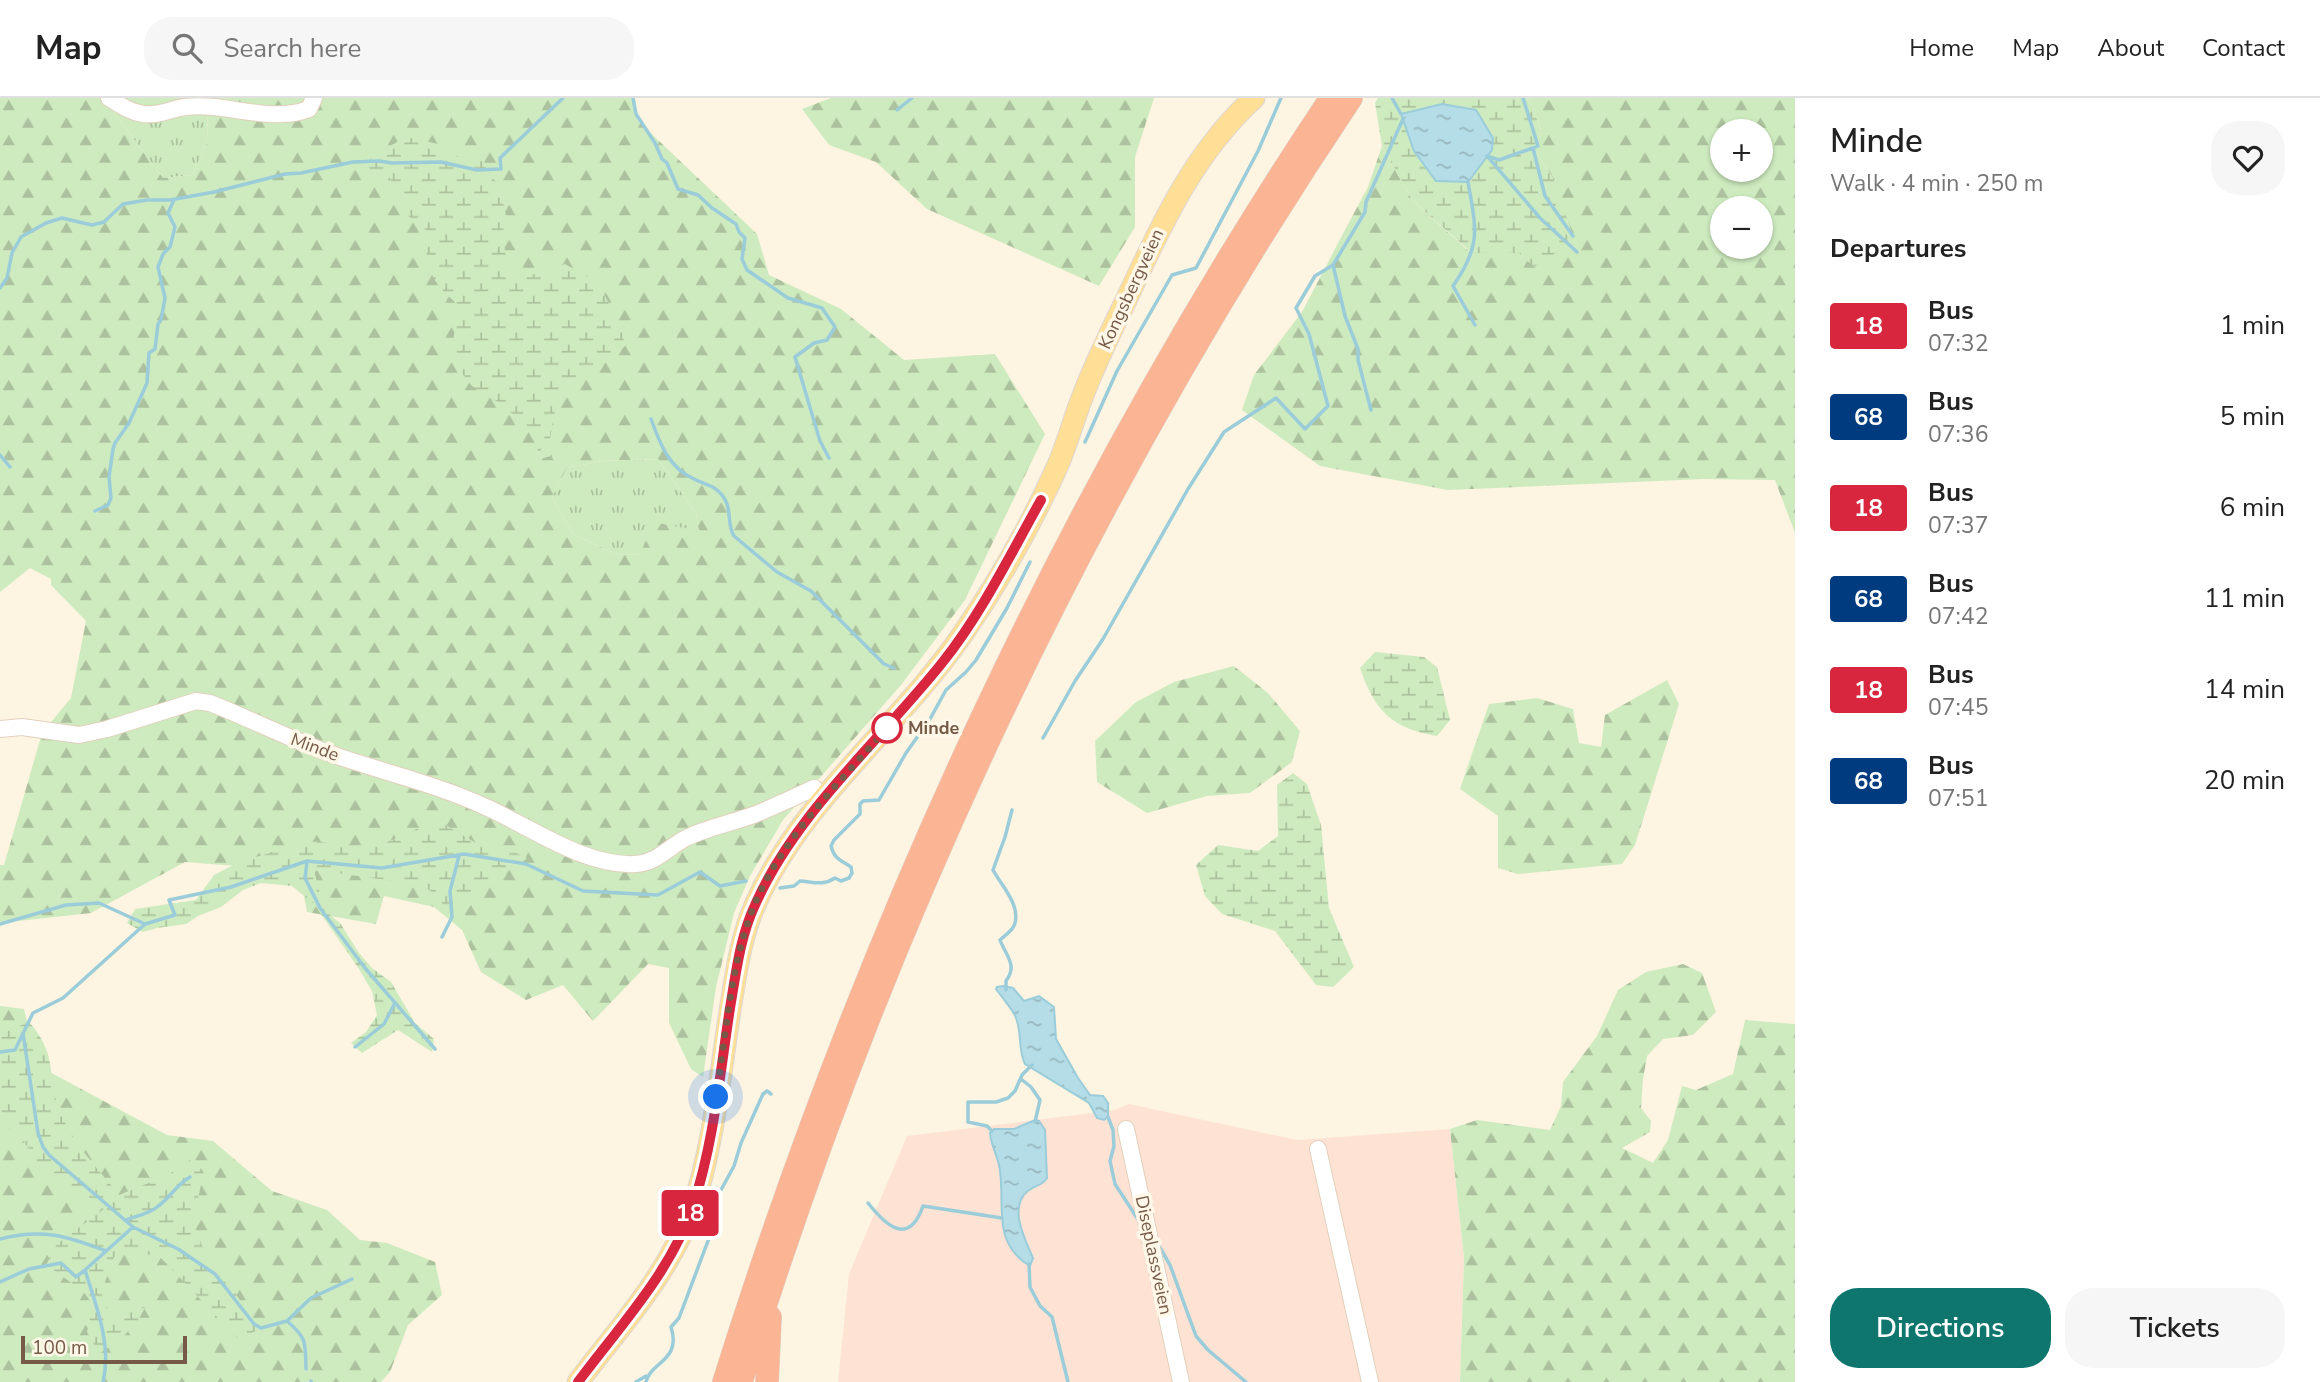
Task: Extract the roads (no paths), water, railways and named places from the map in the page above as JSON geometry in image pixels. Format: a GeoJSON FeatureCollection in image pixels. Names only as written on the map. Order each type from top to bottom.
{"type":"FeatureCollection","features":[{"type":"Feature","properties":{"kind":"highway"},"geometry":{"type":"LineString","coordinates":[[741,1382],[818,1152],[897,948],[998,722],[1078,560],[1159,410],[1322,126],[1331,98]]}},
{"type":"Feature","properties":{"kind":"highway"},"geometry":{"type":"LineString","coordinates":[[724,1382],[787,1191],[841,1044],[913,868],[986,708],[1064,552],[1152,389],[1257,213],[1322,126],[1351,98]]}},
{"type":"Feature","properties":{"kind":"highway"},"geometry":{"type":"LineString","coordinates":[[767,1382],[772,1286]]}},
{"type":"Feature","properties":{"kind":"highway"},"geometry":{"type":"LineString","coordinates":[[710,1382],[736,1345]]}},
{"type":"Feature","properties":{"kind":"main road","name":"Kongsbergveien"},"geometry":{"type":"LineString","coordinates":[[578,1382],[666,1264],[696,1196],[708,1146],[735,977],[747,926],[776,862],[819,793],[880,737],[949,653],[985,600],[1041,500],[1061,457],[1091,375],[1166,216],[1200,158],[1254,98]]}},
{"type":"Feature","properties":{"kind":"street"},"geometry":{"type":"LineString","coordinates":[[109,98],[140,114],[153,115],[178,103],[246,112],[296,113],[309,110],[314,98]]}},
{"type":"Feature","properties":{"kind":"street","name":"Minde"},"geometry":{"type":"LineString","coordinates":[[0,729],[22,727],[79,735],[196,701],[210,703],[292,740],[433,785],[488,808],[552,842],[592,857],[634,864],[652,861],[683,839],[819,793]]}},
{"type":"Feature","properties":{"kind":"street","name":"Diseplassveien"},"geometry":{"type":"LineString","coordinates":[[1126,1129],[1181,1382]]}},
{"type":"Feature","properties":{"kind":"street"},"geometry":{"type":"LineString","coordinates":[[1318,1149],[1370,1382]]}},
{"type":"Feature","properties":{"kind":"water"},"geometry":{"type":"Polygon","coordinates":[[[1442,104],[1476,110],[1493,138],[1492,150],[1468,182],[1436,181],[1414,151],[1401,114],[1442,104]]]}},
{"type":"Feature","properties":{"kind":"water"},"geometry":{"type":"Polygon","coordinates":[[[1003,986],[1013,988],[1024,1001],[1039,996],[1054,1007],[1056,1039],[1090,1095],[1103,1096],[1108,1103],[1108,1117],[1104,1120],[1097,1118],[1089,1103],[1025,1064],[1016,1018],[996,989],[1003,986]]]}},
{"type":"Feature","properties":{"kind":"water"},"geometry":{"type":"Polygon","coordinates":[[[1035,1120],[1039,1121],[1045,1130],[1047,1178],[1029,1190],[1019,1205],[1020,1223],[1033,1258],[1030,1266],[1018,1257],[1005,1236],[999,1166],[990,1133],[994,1129],[1014,1129],[1035,1120]]]}},
{"type":"Feature","properties":{"kind":"waterway"},"geometry":{"type":"LineString","coordinates":[[0,288],[7,278],[12,253],[21,237],[46,223],[62,218],[92,225],[104,222],[123,204],[170,200],[214,192],[285,174],[353,162],[441,162],[477,170],[501,169],[500,158],[563,98]]}},
{"type":"Feature","properties":{"kind":"waterway"},"geometry":{"type":"LineString","coordinates":[[633,98],[636,114],[667,163],[678,189],[698,195],[736,224],[745,238],[742,259],[747,270],[788,298],[822,308],[835,327],[827,340],[814,343],[795,357],[820,441],[829,458]]}},
{"type":"Feature","properties":{"kind":"waterway"},"geometry":{"type":"LineString","coordinates":[[897,110],[912,98]]}},
{"type":"Feature","properties":{"kind":"waterway"},"geometry":{"type":"LineString","coordinates":[[1085,442],[1117,371],[1172,275],[1196,268],[1258,151],[1281,98]]}},
{"type":"Feature","properties":{"kind":"waterway"},"geometry":{"type":"LineString","coordinates":[[1392,98],[1401,114]]}},
{"type":"Feature","properties":{"kind":"waterway"},"geometry":{"type":"LineString","coordinates":[[1523,98],[1538,146],[1533,148]]}},
{"type":"Feature","properties":{"kind":"waterway"},"geometry":{"type":"LineString","coordinates":[[1043,738],[1224,432],[1276,398],[1305,429],[1328,406],[1309,334],[1296,308],[1315,276],[1333,265],[1365,212],[1366,202],[1403,119]]}},
{"type":"Feature","properties":{"kind":"waterway"},"geometry":{"type":"LineString","coordinates":[[1487,156],[1499,160],[1533,148],[1545,196],[1573,236]]}},
{"type":"Feature","properties":{"kind":"waterway"},"geometry":{"type":"LineString","coordinates":[[1488,157],[1540,218],[1577,252]]}},
{"type":"Feature","properties":{"kind":"waterway"},"geometry":{"type":"LineString","coordinates":[[1468,182],[1474,224],[1473,247],[1453,286],[1475,325]]}},
{"type":"Feature","properties":{"kind":"waterway"},"geometry":{"type":"LineString","coordinates":[[95,511],[108,505],[111,498],[109,477],[113,449],[129,423],[147,383],[149,353],[155,349],[165,298],[158,267],[163,254],[170,247],[175,227],[168,213],[174,200]]}},
{"type":"Feature","properties":{"kind":"waterway"},"geometry":{"type":"LineString","coordinates":[[1333,265],[1345,316],[1358,349],[1358,360],[1371,410]]}},
{"type":"Feature","properties":{"kind":"waterway"},"geometry":{"type":"LineString","coordinates":[[651,419],[672,462],[685,474],[713,487],[722,495],[734,536],[777,572],[811,591],[884,664],[894,668]]}},
{"type":"Feature","properties":{"kind":"waterway"},"geometry":{"type":"LineString","coordinates":[[0,455],[10,467]]}},
{"type":"Feature","properties":{"kind":"waterway"},"geometry":{"type":"LineString","coordinates":[[780,888],[794,886],[800,881],[822,883],[835,878],[841,881],[849,878],[851,867],[834,854],[831,846],[834,840],[860,814],[860,804],[863,801],[879,800],[946,690],[976,660],[1030,562]]}},
{"type":"Feature","properties":{"kind":"waterway"},"geometry":{"type":"LineString","coordinates":[[1006,990],[1011,965],[1000,940],[1013,928],[1016,916],[1009,895],[993,870],[1012,810]]}},
{"type":"Feature","properties":{"kind":"waterway"},"geometry":{"type":"LineString","coordinates":[[0,924],[66,905],[99,903],[145,924],[175,915],[169,900],[231,887],[307,861],[382,868],[464,854],[526,864],[583,891],[658,895],[700,872],[720,886],[746,881]]}},
{"type":"Feature","properties":{"kind":"waterway"},"geometry":{"type":"LineString","coordinates":[[442,937],[452,917],[450,891],[459,856]]}},
{"type":"Feature","properties":{"kind":"waterway"},"geometry":{"type":"LineString","coordinates":[[307,862],[305,878],[320,908],[365,968],[435,1049]]}},
{"type":"Feature","properties":{"kind":"waterway"},"geometry":{"type":"LineString","coordinates":[[0,1052],[15,1050],[33,1013],[63,998],[145,924]]}},
{"type":"Feature","properties":{"kind":"waterway"},"geometry":{"type":"LineString","coordinates":[[355,1047],[384,1024],[395,1003]]}},
{"type":"Feature","properties":{"kind":"waterway"},"geometry":{"type":"LineString","coordinates":[[23,1033],[38,1133],[49,1155],[133,1227],[178,1249],[215,1274],[254,1324],[261,1328],[287,1321],[299,1332],[304,1342],[306,1369]]}},
{"type":"Feature","properties":{"kind":"waterway"},"geometry":{"type":"LineString","coordinates":[[992,1131],[987,1126],[968,1122],[968,1102],[996,1102],[1008,1098],[1015,1091],[1022,1075],[1032,1065]]}},
{"type":"Feature","properties":{"kind":"waterway"},"geometry":{"type":"LineString","coordinates":[[1021,1079],[1040,1100],[1035,1122]]}},
{"type":"Feature","properties":{"kind":"waterway"},"geometry":{"type":"LineString","coordinates":[[646,1382],[653,1370],[669,1354],[673,1338],[671,1327],[679,1318],[714,1225],[712,1212],[715,1201],[734,1166],[763,1094],[767,1091],[771,1094]]}},
{"type":"Feature","properties":{"kind":"waterway"},"geometry":{"type":"LineString","coordinates":[[1108,1117],[1113,1130],[1114,1146],[1110,1161],[1115,1184],[1139,1221]]}},
{"type":"Feature","properties":{"kind":"waterway"},"geometry":{"type":"LineString","coordinates":[[126,1220],[154,1209],[190,1177]]}},
{"type":"Feature","properties":{"kind":"waterway"},"geometry":{"type":"LineString","coordinates":[[868,1203],[890,1225],[904,1229],[911,1226],[923,1206],[1002,1218]]}},
{"type":"Feature","properties":{"kind":"waterway"},"geometry":{"type":"LineString","coordinates":[[103,1382],[106,1354],[104,1339],[85,1270],[133,1227]]}},
{"type":"Feature","properties":{"kind":"waterway"},"geometry":{"type":"LineString","coordinates":[[0,1239],[29,1234],[54,1235],[106,1251]]}},
{"type":"Feature","properties":{"kind":"waterway"},"geometry":{"type":"LineString","coordinates":[[1159,1246],[1170,1265],[1196,1336],[1208,1350],[1246,1382]]}},
{"type":"Feature","properties":{"kind":"waterway"},"geometry":{"type":"LineString","coordinates":[[0,1282],[29,1269],[61,1263],[76,1277],[85,1270]]}},
{"type":"Feature","properties":{"kind":"waterway"},"geometry":{"type":"LineString","coordinates":[[1029,1264],[1030,1287],[1040,1306],[1052,1317],[1068,1382]]}},
{"type":"Feature","properties":{"kind":"waterway"},"geometry":{"type":"LineString","coordinates":[[287,1321],[311,1298],[352,1279]]}},
{"type":"Feature","properties":{"kind":"waterway"},"geometry":{"type":"LineString","coordinates":[[636,1382],[646,1376]]}},
{"type":"Feature","properties":{"kind":"place","name":"Minde"},"geometry":{"type":"Point","coordinates":[887,728]}}]}
